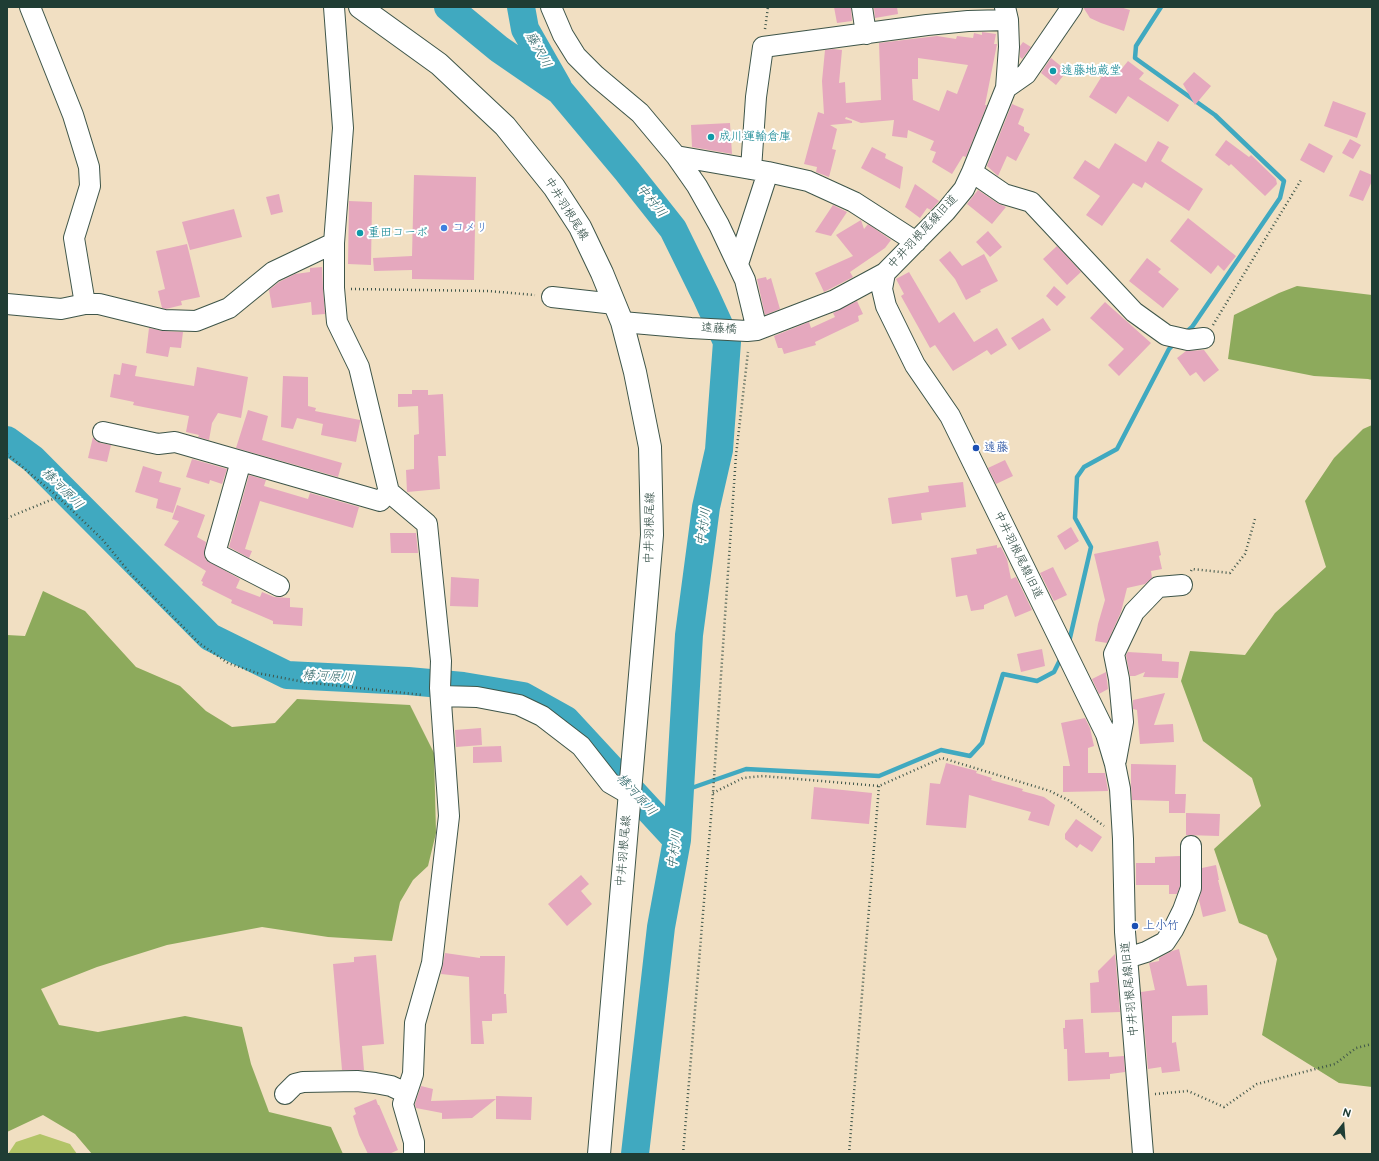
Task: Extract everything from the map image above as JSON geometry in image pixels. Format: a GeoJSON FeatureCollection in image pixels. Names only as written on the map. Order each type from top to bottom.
{"type":"FeatureCollection","features":[{"type":"Feature","properties":{"kind":"main road","name":"中井羽根尾線"},"geometry":{"type":"LineString","coordinates":[[360,7],[439,64],[505,126],[554,187],[580,227],[602,273],[618,313],[635,372],[650,447],[652,535],[599,1154]]}},
{"type":"Feature","properties":{"kind":"street"},"geometry":{"type":"LineString","coordinates":[[30,7],[73,115],[89,167],[90,186],[74,238],[85,304]]}},
{"type":"Feature","properties":{"kind":"street"},"geometry":{"type":"LineString","coordinates":[[334,7],[343,128],[334,243],[334,288],[337,322],[358,367],[389,492],[427,524],[441,661],[440,692],[449,816],[432,962],[414,1023],[413,1074],[403,1104],[414,1142],[414,1154]]}},
{"type":"Feature","properties":{"kind":"street"},"geometry":{"type":"LineString","coordinates":[[551,7],[563,35],[576,56],[596,76],[640,113],[676,156],[697,186],[719,225],[745,280],[752,330],[835,300],[885,273]]}},
{"type":"Feature","properties":{"kind":"street"},"geometry":{"type":"LineString","coordinates":[[862,7],[866,34]]}},
{"type":"Feature","properties":{"kind":"street"},"geometry":{"type":"LineString","coordinates":[[1006,88],[1026,74],[1072,7]]}},
{"type":"Feature","properties":{"kind":"street"},"geometry":{"type":"LineString","coordinates":[[738,264],[760,170],[756,97],[763,47],[934,24],[968,21],[1006,13]]}},
{"type":"Feature","properties":{"kind":"street","name":"中井羽根尾線旧道"},"geometry":{"type":"LineString","coordinates":[[1006,13],[1009,47],[1006,88],[972,172],[964,189],[946,211],[885,273],[882,289],[886,306],[915,365],[950,416],[1106,734],[1115,764],[1120,789],[1123,840],[1125,932],[1143,1154]]}},
{"type":"Feature","properties":{"kind":"street"},"geometry":{"type":"LineString","coordinates":[[676,156],[760,170],[808,181],[854,202],[916,242]]}},
{"type":"Feature","properties":{"kind":"street"},"geometry":{"type":"LineString","coordinates":[[972,172],[1004,194],[1031,202],[1134,312],[1166,335],[1188,340],[1204,338]]}},
{"type":"Feature","properties":{"kind":"street"},"geometry":{"type":"LineString","coordinates":[[8,307],[61,309],[85,304],[99,304],[164,320],[196,321],[228,308],[273,272],[334,243]]}},
{"type":"Feature","properties":{"kind":"street","name":"遠藤橋"},"geometry":{"type":"LineString","coordinates":[[552,297],[618,313],[691,328],[752,330]]}},
{"type":"Feature","properties":{"kind":"street"},"geometry":{"type":"LineString","coordinates":[[103,432],[158,444],[175,442],[380,501],[389,492]]}},
{"type":"Feature","properties":{"kind":"street"},"geometry":{"type":"LineString","coordinates":[[241,461],[214,553],[278,586]]}},
{"type":"Feature","properties":{"kind":"street"},"geometry":{"type":"LineString","coordinates":[[1115,764],[1123,722],[1119,679],[1114,654],[1134,612],[1158,587],[1182,585]]}},
{"type":"Feature","properties":{"kind":"street"},"geometry":{"type":"LineString","coordinates":[[440,692],[519,705],[542,716],[582,746],[610,783],[629,794]]}},
{"type":"Feature","properties":{"kind":"street"},"geometry":{"type":"LineString","coordinates":[[1127,958],[1146,952],[1165,942],[1172,930],[1183,910],[1191,888],[1191,846]]}},
{"type":"Feature","properties":{"kind":"street"},"geometry":{"type":"LineString","coordinates":[[285,1094],[295,1084],[303,1082],[357,1081],[391,1086],[406,1093]]}},
{"type":"Feature","properties":{"kind":"path"},"geometry":{"type":"LineString","coordinates":[[763,47],[768,7]]}},
{"type":"Feature","properties":{"kind":"path"},"geometry":{"type":"LineString","coordinates":[[1204,338],[1301,180]]}},
{"type":"Feature","properties":{"kind":"path"},"geometry":{"type":"LineString","coordinates":[[334,288],[488,291],[552,297]]}},
{"type":"Feature","properties":{"kind":"path"},"geometry":{"type":"LineString","coordinates":[[684,1154],[736,455],[748,352]]}},
{"type":"Feature","properties":{"kind":"path"},"geometry":{"type":"LineString","coordinates":[[7,454],[58,497],[102,538],[130,573],[199,643],[228,663],[257,673],[304,682],[440,692]]}},
{"type":"Feature","properties":{"kind":"path"},"geometry":{"type":"LineString","coordinates":[[7,518],[58,497]]}},
{"type":"Feature","properties":{"kind":"path"},"geometry":{"type":"LineString","coordinates":[[1182,585],[1192,569],[1230,573],[1245,554],[1255,519]]}},
{"type":"Feature","properties":{"kind":"path"},"geometry":{"type":"LineString","coordinates":[[712,793],[743,778],[763,776],[879,786],[942,758],[1050,791],[1068,800],[1123,840]]}},
{"type":"Feature","properties":{"kind":"path"},"geometry":{"type":"LineString","coordinates":[[849,1154],[879,786]]}},
{"type":"Feature","properties":{"kind":"path"},"geometry":{"type":"LineString","coordinates":[[1138,1095],[1188,1091],[1224,1107],[1257,1084],[1335,1064],[1356,1048],[1372,1044]]}},
{"type":"Feature","properties":{"kind":"green space"},"geometry":{"type":"Polygon","coordinates":[[[1297,286],[1372,295],[1372,380],[1314,376],[1228,359],[1234,315],[1297,286]]]}},
{"type":"Feature","properties":{"kind":"green space"},"geometry":{"type":"Polygon","coordinates":[[[1372,425],[1372,1087],[1339,1083],[1262,1035],[1277,959],[1267,935],[1239,923],[1214,849],[1261,806],[1252,778],[1203,741],[1181,681],[1190,651],[1245,655],[1275,613],[1326,567],[1305,501],[1334,458],[1363,429],[1372,425]]]}},
{"type":"Feature","properties":{"kind":"green space"},"geometry":{"type":"Polygon","coordinates":[[[43,591],[85,611],[136,667],[180,686],[206,711],[232,727],[275,723],[297,699],[410,705],[434,753],[436,833],[428,866],[413,880],[400,902],[392,941],[328,937],[262,927],[167,945],[97,967],[41,989],[59,1025],[98,1032],[185,1016],[242,1027],[251,1064],[269,1112],[331,1127],[343,1154],[92,1154],[75,1134],[43,1115],[7,1132],[7,635],[25,636],[43,591]]]}},
{"type":"Feature","properties":{"kind":"green space"},"geometry":{"type":"Polygon","coordinates":[[[40,1134],[70,1144],[77,1154],[8,1154],[16,1142],[40,1134]]]}},
{"type":"Feature","properties":{"kind":"building"},"geometry":{"type":"Polygon","coordinates":[[[834,7],[851,7],[852,21],[837,23],[834,7]]]}},
{"type":"Feature","properties":{"kind":"building"},"geometry":{"type":"Polygon","coordinates":[[[874,7],[897,7],[898,14],[875,18],[874,7]]]}},
{"type":"Feature","properties":{"kind":"building"},"geometry":{"type":"Polygon","coordinates":[[[1083,7],[1120,7],[1130,10],[1124,31],[1090,18],[1083,7]]]}},
{"type":"Feature","properties":{"kind":"building"},"geometry":{"type":"Polygon","coordinates":[[[982,32],[996,34],[994,44],[997,44],[985,105],[987,105],[966,157],[963,156],[952,174],[932,162],[936,152],[930,150],[934,141],[908,130],[907,138],[892,136],[894,120],[861,123],[846,117],[845,119],[852,121],[852,123],[830,125],[837,129],[832,149],[836,150],[829,177],[816,172],[817,167],[804,164],[818,112],[824,114],[822,81],[825,50],[842,50],[839,83],[845,82],[846,103],[881,100],[879,43],[937,36],[956,39],[957,36],[973,38],[974,33],[982,35],[982,32]],[[918,58],[918,79],[912,79],[913,100],[939,111],[947,90],[957,94],[968,65],[918,58]]]}},
{"type":"Feature","properties":{"kind":"building"},"geometry":{"type":"Polygon","coordinates":[[[1023,42],[1031,47],[1022,59],[1020,57],[1020,46],[1023,42]]]}},
{"type":"Feature","properties":{"kind":"building","name":"遠藤地蔵堂"},"geometry":{"type":"Polygon","coordinates":[[[1051,58],[1067,71],[1056,85],[1041,73],[1051,58]]]}},
{"type":"Feature","properties":{"kind":"building"},"geometry":{"type":"Polygon","coordinates":[[[1128,61],[1144,73],[1139,79],[1179,105],[1168,122],[1128,96],[1116,114],[1089,97],[1105,71],[1115,77],[1128,61]]]}},
{"type":"Feature","properties":{"kind":"building"},"geometry":{"type":"Polygon","coordinates":[[[1194,72],[1211,86],[1195,105],[1183,84],[1194,72]]]}},
{"type":"Feature","properties":{"kind":"building"},"geometry":{"type":"Polygon","coordinates":[[[1333,101],[1366,113],[1357,138],[1324,126],[1333,101]]]}},
{"type":"Feature","properties":{"kind":"building"},"geometry":{"type":"Polygon","coordinates":[[[1012,104],[1024,109],[1018,124],[1024,127],[1024,131],[1030,134],[1016,161],[1007,156],[998,176],[987,166],[1012,104]]]}},
{"type":"Feature","properties":{"kind":"building","name":"成川運輸倉庫"},"geometry":{"type":"Polygon","coordinates":[[[730,123],[732,154],[692,147],[691,125],[730,123]]]}},
{"type":"Feature","properties":{"kind":"building"},"geometry":{"type":"Polygon","coordinates":[[[1350,139],[1361,145],[1353,159],[1342,153],[1350,139]]]}},
{"type":"Feature","properties":{"kind":"building"},"geometry":{"type":"Polygon","coordinates":[[[1226,140],[1249,157],[1251,155],[1276,179],[1277,184],[1265,196],[1231,164],[1229,166],[1215,155],[1226,140]]]}},
{"type":"Feature","properties":{"kind":"building"},"geometry":{"type":"Polygon","coordinates":[[[1158,141],[1169,147],[1161,161],[1203,189],[1189,211],[1145,182],[1142,188],[1133,183],[1102,226],[1086,215],[1100,196],[1073,178],[1085,160],[1099,169],[1115,143],[1146,162],[1158,141]]]}},
{"type":"Feature","properties":{"kind":"building"},"geometry":{"type":"Polygon","coordinates":[[[1309,143],[1333,156],[1324,173],[1300,160],[1309,143]]]}},
{"type":"Feature","properties":{"kind":"building"},"geometry":{"type":"Polygon","coordinates":[[[872,147],[886,154],[885,158],[903,167],[900,189],[861,168],[872,147]]]}},
{"type":"Feature","properties":{"kind":"building"},"geometry":{"type":"Polygon","coordinates":[[[1360,170],[1372,175],[1372,181],[1363,201],[1349,196],[1360,170]]]}},
{"type":"Feature","properties":{"kind":"building","name":"コメリ"},"geometry":{"type":"Polygon","coordinates":[[[414,175],[476,177],[474,280],[412,279],[412,270],[374,271],[373,258],[412,256],[414,175]]]}},
{"type":"Feature","properties":{"kind":"building"},"geometry":{"type":"Polygon","coordinates":[[[915,184],[939,201],[931,210],[927,208],[920,218],[905,207],[915,184]]]}},
{"type":"Feature","properties":{"kind":"building"},"geometry":{"type":"Polygon","coordinates":[[[978,190],[997,203],[1006,207],[992,224],[967,204],[978,190]]]}},
{"type":"Feature","properties":{"kind":"building"},"geometry":{"type":"Polygon","coordinates":[[[279,194],[283,212],[271,215],[266,197],[279,194]]]}},
{"type":"Feature","properties":{"kind":"building","name":"重田コーポ"},"geometry":{"type":"Polygon","coordinates":[[[349,201],[372,202],[371,265],[348,264],[349,201]]]}},
{"type":"Feature","properties":{"kind":"building"},"geometry":{"type":"Polygon","coordinates":[[[833,205],[847,212],[831,236],[815,232],[833,205]]]}},
{"type":"Feature","properties":{"kind":"building"},"geometry":{"type":"Polygon","coordinates":[[[234,209],[242,237],[190,250],[182,222],[234,209]]]}},
{"type":"Feature","properties":{"kind":"building"},"geometry":{"type":"Polygon","coordinates":[[[1188,218],[1236,256],[1224,271],[1218,265],[1211,274],[1170,241],[1188,218]]]}},
{"type":"Feature","properties":{"kind":"building"},"geometry":{"type":"Polygon","coordinates":[[[861,220],[864,229],[868,224],[891,240],[885,248],[850,272],[853,277],[824,292],[815,273],[853,256],[836,235],[861,220]]]}},
{"type":"Feature","properties":{"kind":"building"},"geometry":{"type":"Polygon","coordinates":[[[988,231],[1002,247],[990,257],[976,242],[988,231]]]}},
{"type":"Feature","properties":{"kind":"building"},"geometry":{"type":"Polygon","coordinates":[[[187,244],[200,297],[181,301],[182,305],[166,309],[162,308],[158,291],[165,289],[156,251],[187,244]]]}},
{"type":"Feature","properties":{"kind":"building"},"geometry":{"type":"Polygon","coordinates":[[[1057,246],[1081,272],[1067,285],[1043,259],[1057,246]]]}},
{"type":"Feature","properties":{"kind":"building"},"geometry":{"type":"Polygon","coordinates":[[[950,251],[962,266],[984,254],[998,281],[980,290],[981,292],[966,300],[955,279],[939,260],[950,251]]]}},
{"type":"Feature","properties":{"kind":"building"},"geometry":{"type":"Polygon","coordinates":[[[1147,258],[1161,269],[1158,272],[1179,289],[1163,308],[1129,281],[1147,258]]]}},
{"type":"Feature","properties":{"kind":"building"},"geometry":{"type":"Polygon","coordinates":[[[322,267],[325,314],[312,315],[311,302],[272,308],[269,290],[279,282],[295,274],[310,272],[310,268],[322,267]]]}},
{"type":"Feature","properties":{"kind":"building"},"geometry":{"type":"Polygon","coordinates":[[[909,272],[939,323],[954,312],[974,342],[997,328],[1007,345],[991,355],[987,350],[953,371],[935,345],[930,348],[901,296],[904,294],[896,279],[909,272]]]}},
{"type":"Feature","properties":{"kind":"building"},"geometry":{"type":"Polygon","coordinates":[[[766,277],[767,280],[771,278],[780,309],[765,315],[757,279],[766,277]]]}},
{"type":"Feature","properties":{"kind":"building"},"geometry":{"type":"Polygon","coordinates":[[[1054,286],[1066,297],[1057,306],[1046,296],[1054,286]]]}},
{"type":"Feature","properties":{"kind":"building"},"geometry":{"type":"Polygon","coordinates":[[[857,301],[863,314],[858,316],[859,321],[815,342],[816,345],[784,354],[782,348],[778,348],[774,336],[809,322],[811,328],[835,317],[833,313],[857,301]]]}},
{"type":"Feature","properties":{"kind":"building"},"geometry":{"type":"Polygon","coordinates":[[[1105,302],[1151,343],[1119,376],[1108,365],[1124,349],[1090,318],[1105,302]]]}},
{"type":"Feature","properties":{"kind":"building"},"geometry":{"type":"Polygon","coordinates":[[[1043,318],[1051,330],[1019,350],[1011,338],[1043,318]]]}},
{"type":"Feature","properties":{"kind":"building"},"geometry":{"type":"Polygon","coordinates":[[[149,328],[163,331],[183,332],[181,348],[170,347],[168,357],[146,353],[149,328]]]}},
{"type":"Feature","properties":{"kind":"building"},"geometry":{"type":"Polygon","coordinates":[[[1204,350],[1219,370],[1204,382],[1196,372],[1190,376],[1177,358],[1186,351],[1204,350]]]}},
{"type":"Feature","properties":{"kind":"building"},"geometry":{"type":"Polygon","coordinates":[[[122,363],[137,366],[135,376],[194,386],[197,367],[248,377],[241,418],[218,413],[212,423],[209,440],[198,437],[199,435],[186,432],[189,416],[133,405],[134,402],[110,397],[114,374],[120,375],[122,363]]]}},
{"type":"Feature","properties":{"kind":"building"},"geometry":{"type":"Polygon","coordinates":[[[283,376],[308,377],[308,406],[316,408],[315,411],[360,420],[356,442],[321,435],[323,424],[297,418],[293,429],[281,427],[283,376]]]}},
{"type":"Feature","properties":{"kind":"building"},"geometry":{"type":"Polygon","coordinates":[[[412,390],[428,390],[428,395],[443,394],[446,456],[438,456],[440,489],[407,492],[406,470],[414,469],[414,435],[419,434],[418,406],[398,407],[398,394],[412,394],[412,390]]]}},
{"type":"Feature","properties":{"kind":"building"},"geometry":{"type":"Polygon","coordinates":[[[248,410],[268,416],[262,440],[342,463],[338,477],[236,448],[248,410]]]}},
{"type":"Feature","properties":{"kind":"building"},"geometry":{"type":"Polygon","coordinates":[[[93,437],[100,443],[111,445],[107,462],[88,458],[93,437]]]}},
{"type":"Feature","properties":{"kind":"building"},"geometry":{"type":"Polygon","coordinates":[[[192,459],[227,469],[222,484],[210,480],[209,484],[186,477],[192,459]]]}},
{"type":"Feature","properties":{"kind":"building"},"geometry":{"type":"Polygon","coordinates":[[[1005,460],[1013,476],[996,484],[988,468],[1005,460]]]}},
{"type":"Feature","properties":{"kind":"building"},"geometry":{"type":"Polygon","coordinates":[[[143,466],[162,472],[159,482],[181,488],[173,513],[156,508],[158,499],[135,492],[143,466]]]}},
{"type":"Feature","properties":{"kind":"building"},"geometry":{"type":"Polygon","coordinates":[[[249,475],[266,480],[264,486],[308,499],[310,493],[359,507],[353,528],[260,501],[245,549],[252,551],[249,558],[229,547],[249,475]]]}},
{"type":"Feature","properties":{"kind":"building"},"geometry":{"type":"Polygon","coordinates":[[[963,482],[966,507],[921,513],[922,520],[892,524],[888,498],[929,492],[928,486],[963,482]]]}},
{"type":"Feature","properties":{"kind":"building"},"geometry":{"type":"Polygon","coordinates":[[[177,505],[205,515],[197,537],[206,542],[204,555],[206,560],[240,579],[236,588],[260,597],[262,592],[274,597],[290,598],[290,607],[303,608],[302,626],[273,624],[273,621],[231,603],[232,600],[202,585],[203,582],[201,581],[206,571],[164,545],[179,521],[172,519],[177,505]]]}},
{"type":"Feature","properties":{"kind":"building"},"geometry":{"type":"Polygon","coordinates":[[[1071,527],[1079,541],[1065,550],[1057,536],[1071,527]]]}},
{"type":"Feature","properties":{"kind":"building"},"geometry":{"type":"Polygon","coordinates":[[[390,533],[416,533],[418,553],[391,553],[390,533]]]}},
{"type":"Feature","properties":{"kind":"building"},"geometry":{"type":"Polygon","coordinates":[[[1158,541],[1162,569],[1151,571],[1152,578],[1145,584],[1127,588],[1121,612],[1107,643],[1095,641],[1105,600],[1094,554],[1158,541]]]}},
{"type":"Feature","properties":{"kind":"building"},"geometry":{"type":"Polygon","coordinates":[[[997,545],[997,548],[1001,547],[1007,559],[1011,579],[1016,577],[1032,610],[1015,617],[1007,595],[984,605],[984,609],[971,611],[967,595],[956,597],[951,558],[977,554],[976,549],[997,545]]]}},
{"type":"Feature","properties":{"kind":"building"},"geometry":{"type":"Polygon","coordinates":[[[1053,567],[1067,595],[1054,601],[1040,573],[1053,567]]]}},
{"type":"Feature","properties":{"kind":"building"},"geometry":{"type":"Polygon","coordinates":[[[451,577],[479,579],[478,607],[450,606],[451,577]]]}},
{"type":"Feature","properties":{"kind":"building"},"geometry":{"type":"Polygon","coordinates":[[[1042,649],[1045,666],[1021,672],[1017,654],[1042,649]]]}},
{"type":"Feature","properties":{"kind":"building"},"geometry":{"type":"Polygon","coordinates":[[[1128,652],[1162,654],[1162,661],[1179,662],[1178,678],[1143,677],[1145,672],[1135,676],[1130,676],[1126,655],[1128,652]]]}},
{"type":"Feature","properties":{"kind":"building"},"geometry":{"type":"Polygon","coordinates":[[[1106,672],[1108,689],[1099,694],[1092,679],[1106,672]]]}},
{"type":"Feature","properties":{"kind":"building"},"geometry":{"type":"Polygon","coordinates":[[[1165,693],[1154,725],[1173,724],[1174,742],[1140,744],[1137,710],[1133,709],[1133,700],[1165,693]]]}},
{"type":"Feature","properties":{"kind":"building"},"geometry":{"type":"Polygon","coordinates":[[[1085,718],[1090,728],[1094,746],[1088,748],[1088,773],[1105,773],[1108,791],[1063,792],[1063,766],[1070,766],[1061,723],[1085,718]]]}},
{"type":"Feature","properties":{"kind":"building"},"geometry":{"type":"Polygon","coordinates":[[[481,728],[482,745],[456,747],[455,730],[481,728]]]}},
{"type":"Feature","properties":{"kind":"building"},"geometry":{"type":"Polygon","coordinates":[[[501,746],[502,762],[473,763],[473,747],[501,746]]]}},
{"type":"Feature","properties":{"kind":"building"},"geometry":{"type":"Polygon","coordinates":[[[946,763],[977,771],[976,773],[992,778],[991,780],[1023,789],[1022,791],[1044,797],[1055,805],[1049,826],[1028,820],[1031,812],[969,795],[966,828],[926,825],[930,783],[940,784],[946,763]]]}},
{"type":"Feature","properties":{"kind":"building"},"geometry":{"type":"Polygon","coordinates":[[[1131,764],[1176,765],[1175,794],[1186,794],[1185,813],[1169,813],[1169,801],[1132,800],[1131,764]]]}},
{"type":"Feature","properties":{"kind":"building"},"geometry":{"type":"Polygon","coordinates":[[[814,787],[872,793],[869,824],[811,819],[814,787]]]}},
{"type":"Feature","properties":{"kind":"building"},"geometry":{"type":"Polygon","coordinates":[[[1186,813],[1220,814],[1219,836],[1186,835],[1186,813]]]}},
{"type":"Feature","properties":{"kind":"building"},"geometry":{"type":"Polygon","coordinates":[[[1076,819],[1102,837],[1092,852],[1080,844],[1077,848],[1065,839],[1065,834],[1076,819]]]}},
{"type":"Feature","properties":{"kind":"building"},"geometry":{"type":"Polygon","coordinates":[[[1180,856],[1180,886],[1177,894],[1169,894],[1169,885],[1136,885],[1136,863],[1155,863],[1155,857],[1180,856]]]}},
{"type":"Feature","properties":{"kind":"building"},"geometry":{"type":"Polygon","coordinates":[[[1216,865],[1218,880],[1226,911],[1203,917],[1199,900],[1202,888],[1202,868],[1216,865]]]}},
{"type":"Feature","properties":{"kind":"building"},"geometry":{"type":"Polygon","coordinates":[[[581,875],[589,884],[581,891],[592,904],[567,926],[548,904],[581,875]]]}},
{"type":"Feature","properties":{"kind":"building"},"geometry":{"type":"Polygon","coordinates":[[[1179,949],[1187,986],[1207,985],[1208,1015],[1172,1016],[1172,1043],[1176,1042],[1180,1071],[1162,1073],[1161,1067],[1148,1069],[1141,992],[1155,990],[1149,963],[1159,961],[1159,958],[1179,949]]]}},
{"type":"Feature","properties":{"kind":"building"},"geometry":{"type":"Polygon","coordinates":[[[445,953],[480,958],[480,956],[505,956],[504,994],[506,994],[507,1013],[492,1014],[492,1021],[482,1021],[484,1044],[471,1044],[469,977],[441,974],[445,953]]]}},
{"type":"Feature","properties":{"kind":"building"},"geometry":{"type":"Polygon","coordinates":[[[1115,954],[1120,1012],[1091,1013],[1090,983],[1099,982],[1098,971],[1115,954]]]}},
{"type":"Feature","properties":{"kind":"building"},"geometry":{"type":"Polygon","coordinates":[[[376,955],[384,1044],[362,1046],[364,1070],[342,1070],[333,964],[354,962],[354,957],[376,955]]]}},
{"type":"Feature","properties":{"kind":"building"},"geometry":{"type":"Polygon","coordinates":[[[1083,1019],[1085,1053],[1109,1052],[1109,1057],[1124,1056],[1125,1072],[1110,1074],[1110,1079],[1068,1081],[1067,1049],[1064,1049],[1063,1028],[1065,1028],[1065,1020],[1083,1019]]]}},
{"type":"Feature","properties":{"kind":"building"},"geometry":{"type":"Polygon","coordinates":[[[421,1086],[433,1089],[431,1101],[496,1099],[472,1118],[442,1119],[442,1113],[416,1108],[415,1104],[421,1086]]]}},
{"type":"Feature","properties":{"kind":"building"},"geometry":{"type":"Polygon","coordinates":[[[496,1096],[532,1097],[531,1120],[496,1119],[496,1096]]]}},
{"type":"Feature","properties":{"kind":"building"},"geometry":{"type":"Polygon","coordinates":[[[376,1099],[398,1150],[389,1154],[368,1154],[359,1135],[353,1116],[356,1114],[354,1108],[376,1099]]]}},
{"type":"Feature","properties":{"kind":"waterway","name":"中村川"},"geometry":{"type":"LineString","coordinates":[[448,7],[499,49],[560,91],[627,171],[673,229],[727,342],[719,450],[706,507],[689,635],[677,840],[661,927],[635,1154]]}},
{"type":"Feature","properties":{"kind":"waterway","name":"藤沢川"},"geometry":{"type":"LineString","coordinates":[[521,7],[525,29],[558,87]]}},
{"type":"Feature","properties":{"kind":"waterway"},"geometry":{"type":"LineString","coordinates":[[1161,7],[1136,46],[1135,58],[1215,115],[1284,181],[1280,198],[1192,327],[1184,334]]}},
{"type":"Feature","properties":{"kind":"waterway"},"geometry":{"type":"LineString","coordinates":[[1069,642],[1091,547],[1075,518],[1077,477],[1084,467],[1117,449],[1169,349],[1175,343]]}},
{"type":"Feature","properties":{"kind":"waterway","name":"椿河原川"},"geometry":{"type":"LineString","coordinates":[[7,440],[33,459],[210,637],[287,675],[408,681],[463,686],[523,696],[566,720],[677,840]]}},
{"type":"Feature","properties":{"kind":"waterway"},"geometry":{"type":"LineString","coordinates":[[680,792],[746,769],[879,776],[941,750],[970,756],[982,743],[1003,674],[1037,681],[1054,672],[1062,656]]}},
{"type":"Feature","properties":{"kind":"place","name":"遠藤地蔵堂"},"geometry":{"type":"Point","coordinates":[1053,71]}},
{"type":"Feature","properties":{"kind":"place","name":"成川運輸倉庫"},"geometry":{"type":"Point","coordinates":[711,137]}},
{"type":"Feature","properties":{"kind":"place","name":"コメリ"},"geometry":{"type":"Point","coordinates":[444,228]}},
{"type":"Feature","properties":{"kind":"place","name":"重田コーポ"},"geometry":{"type":"Point","coordinates":[360,233]}},
{"type":"Feature","properties":{"kind":"place","name":"遠藤"},"geometry":{"type":"Point","coordinates":[976,448]}},
{"type":"Feature","properties":{"kind":"place","name":"上小竹"},"geometry":{"type":"Point","coordinates":[1135,926]}}]}
